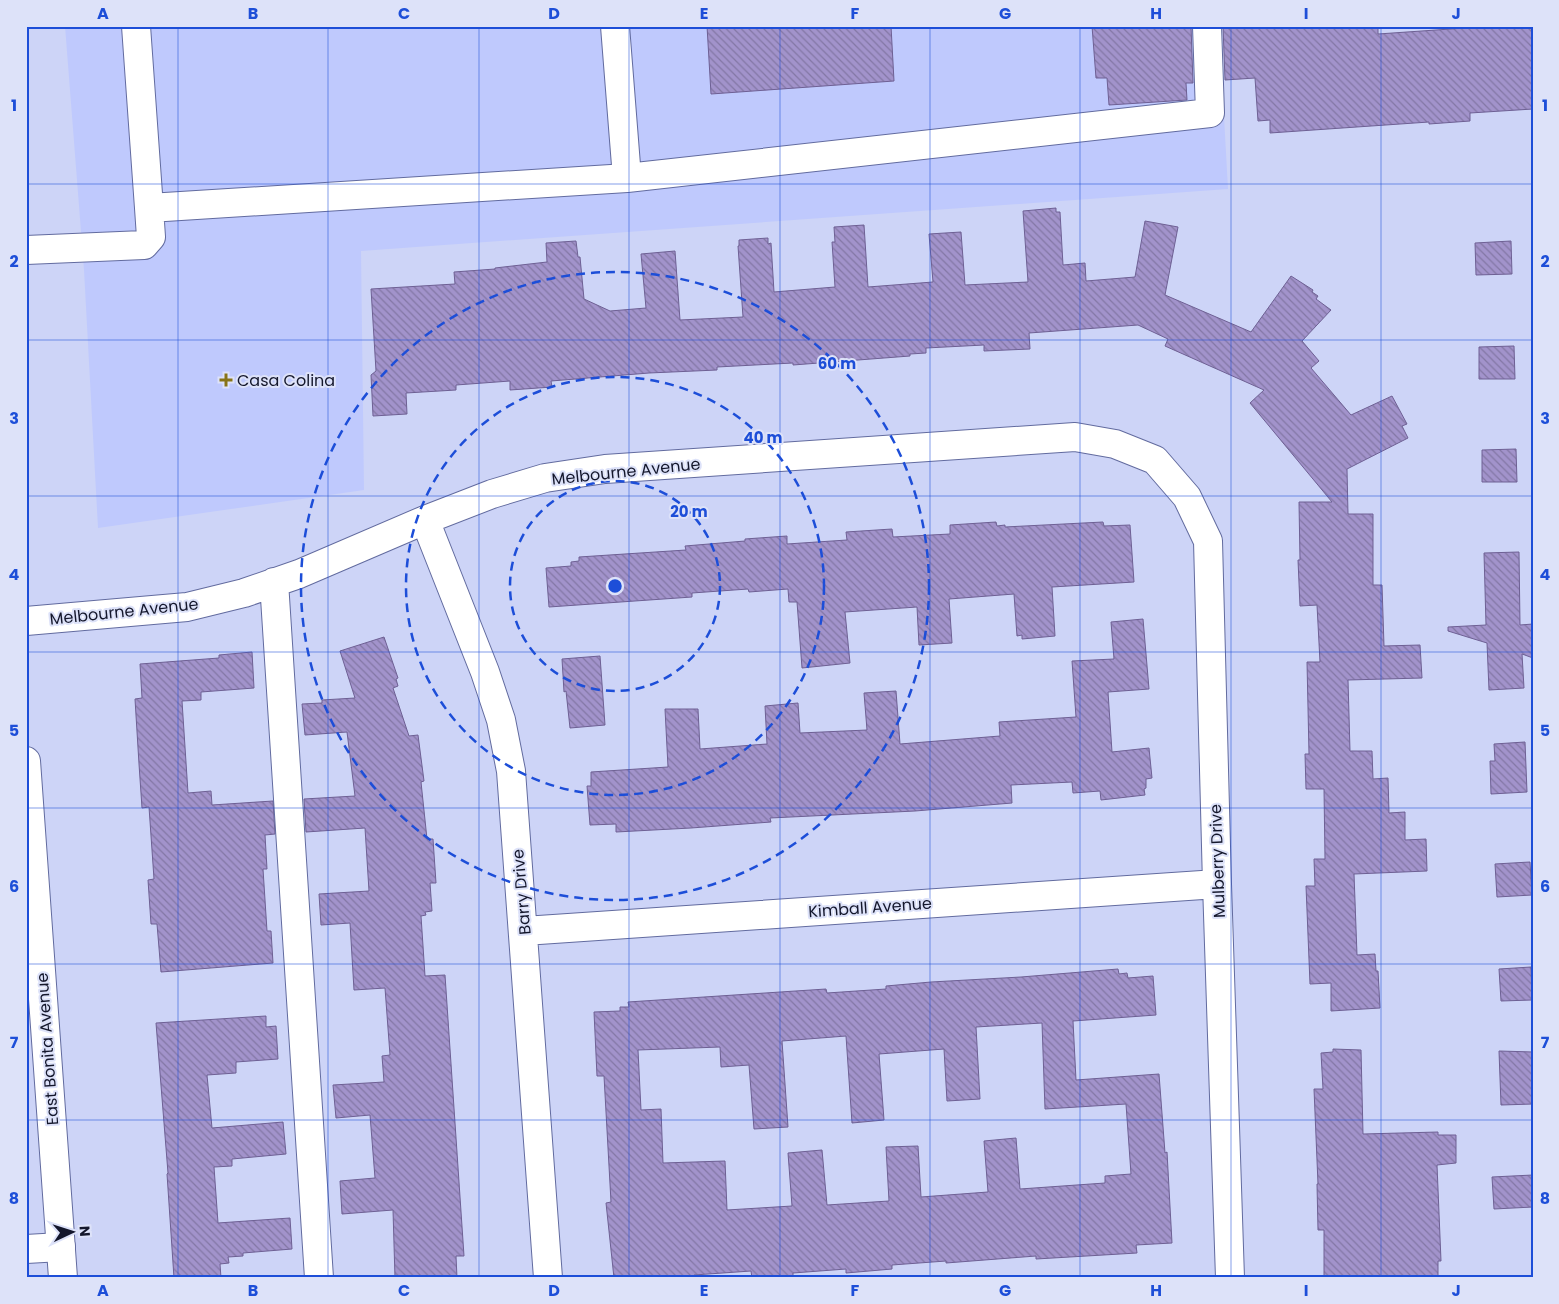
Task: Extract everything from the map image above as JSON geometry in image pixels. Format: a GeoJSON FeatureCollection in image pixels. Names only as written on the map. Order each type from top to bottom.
{"type":"FeatureCollection","features":[{"type":"Feature","properties":{"kind":"street"},"geometry":{"type":"LineString","coordinates":[[26,250],[144,245],[151,237],[136,26]]}},
{"type":"Feature","properties":{"kind":"street"},"geometry":{"type":"LineString","coordinates":[[615,26],[627,178]]}},
{"type":"Feature","properties":{"kind":"street"},"geometry":{"type":"LineString","coordinates":[[149,208],[627,178],[1210,113],[1207,26]]}},
{"type":"Feature","properties":{"kind":"street","name":"Melbourne Avenue"},"geometry":{"type":"LineString","coordinates":[[26,621],[188,607],[244,593],[299,574],[425,520],[492,494],[545,478],[605,469],[1075,437],[1115,444],[1155,460]]}},
{"type":"Feature","properties":{"kind":"street","name":"Mulberry Drive"},"geometry":{"type":"LineString","coordinates":[[1155,460],[1186,497],[1208,541],[1230,1278]]}},
{"type":"Feature","properties":{"kind":"street","name":"Barry Drive"},"geometry":{"type":"LineString","coordinates":[[425,520],[485,672],[501,720],[511,771],[548,1278]]}},
{"type":"Feature","properties":{"kind":"street"},"geometry":{"type":"LineString","coordinates":[[274,582],[319,1278]]}},
{"type":"Feature","properties":{"kind":"street","name":"East Bonita Avenue"},"geometry":{"type":"LineString","coordinates":[[26,761],[63,1278]]}},
{"type":"Feature","properties":{"kind":"street","name":"Kimball Avenue"},"geometry":{"type":"LineString","coordinates":[[524,931],[1217,884]]}},
{"type":"Feature","properties":{"kind":"street"},"geometry":{"type":"LineString","coordinates":[[26,1249],[61,1247]]}},
{"type":"Feature","properties":{"kind":"shaded area","name":"Casa Colina"},"geometry":{"type":"Polygon","coordinates":[[[65,26],[1219,26],[1228,189],[361,251],[364,490],[98,528],[84,270],[65,26]]]}},
{"type":"Feature","properties":{"kind":"building"},"geometry":{"type":"Polygon","coordinates":[[[707,26],[891,26],[894,81],[711,94],[707,26]]]}},
{"type":"Feature","properties":{"kind":"building"},"geometry":{"type":"Polygon","coordinates":[[[1092,26],[1191,26],[1193,83],[1186,83],[1187,100],[1109,105],[1107,78],[1096,78],[1092,26]]]}},
{"type":"Feature","properties":{"kind":"building"},"geometry":{"type":"Polygon","coordinates":[[[1223,26],[1378,26],[1378,34],[1494,26],[1533,26],[1533,109],[1470,113],[1470,121],[1270,133],[1270,120],[1258,121],[1255,78],[1225,80],[1223,26]]]}},
{"type":"Feature","properties":{"kind":"building"},"geometry":{"type":"Polygon","coordinates":[[[1056,208],[1056,212],[1060,212],[1063,265],[1085,263],[1086,281],[1135,277],[1145,221],[1178,227],[1165,295],[1251,332],[1291,276],[1313,290],[1312,292],[1318,296],[1316,299],[1331,310],[1302,341],[1319,361],[1311,368],[1351,415],[1392,396],[1407,424],[1402,426],[1408,438],[1347,469],[1348,514],[1373,514],[1373,585],[1382,585],[1384,646],[1420,645],[1422,678],[1348,680],[1350,751],[1372,751],[1373,779],[1388,778],[1389,813],[1405,812],[1405,840],[1426,839],[1427,871],[1354,874],[1357,955],[1375,954],[1380,1008],[1331,1011],[1331,983],[1310,984],[1306,886],[1315,886],[1314,859],[1325,859],[1324,789],[1306,789],[1305,754],[1309,754],[1307,662],[1320,662],[1317,605],[1300,606],[1298,560],[1300,560],[1299,502],[1332,502],[1250,403],[1264,390],[1165,346],[1168,339],[1138,325],[1029,333],[1030,349],[984,351],[984,345],[926,348],[926,353],[910,354],[910,356],[793,365],[793,363],[717,367],[717,370],[649,373],[551,381],[552,387],[510,390],[510,381],[456,385],[456,390],[406,393],[407,414],[373,416],[371,375],[376,371],[371,289],[455,284],[454,272],[547,262],[546,243],[576,241],[578,257],[580,257],[584,299],[610,311],[646,308],[641,254],[675,251],[680,320],[743,317],[739,240],[768,238],[768,244],[771,243],[774,292],[835,287],[832,242],[835,242],[834,227],[864,225],[868,287],[933,282],[929,234],[961,232],[965,285],[1028,282],[1023,211],[1056,208]]]}},
{"type":"Feature","properties":{"kind":"building"},"geometry":{"type":"Polygon","coordinates":[[[1511,241],[1512,274],[1476,275],[1475,243],[1511,241]]]}},
{"type":"Feature","properties":{"kind":"building"},"geometry":{"type":"Polygon","coordinates":[[[1514,346],[1515,379],[1479,379],[1479,347],[1514,346]]]}},
{"type":"Feature","properties":{"kind":"building"},"geometry":{"type":"Polygon","coordinates":[[[1516,449],[1517,482],[1482,482],[1482,450],[1516,449]]]}},
{"type":"Feature","properties":{"kind":"building"},"geometry":{"type":"Polygon","coordinates":[[[996,522],[997,526],[1005,525],[1005,527],[1103,522],[1104,526],[1130,525],[1134,582],[1052,587],[1055,636],[1022,639],[1022,635],[1017,636],[1014,594],[949,599],[952,643],[919,645],[917,607],[845,612],[850,663],[802,668],[797,602],[789,602],[788,589],[749,592],[748,589],[692,593],[692,597],[549,607],[546,568],[571,566],[571,562],[579,561],[579,557],[686,550],[685,546],[787,536],[787,544],[847,540],[846,532],[892,529],[893,537],[950,534],[950,525],[996,522]]]}},
{"type":"Feature","properties":{"kind":"building"},"geometry":{"type":"Polygon","coordinates":[[[1519,552],[1520,625],[1533,624],[1533,658],[1522,654],[1524,688],[1489,690],[1487,643],[1448,631],[1448,627],[1486,625],[1484,553],[1519,552]]]}},
{"type":"Feature","properties":{"kind":"building"},"geometry":{"type":"Polygon","coordinates":[[[1143,619],[1149,689],[1108,692],[1112,752],[1149,748],[1152,778],[1146,779],[1145,795],[1101,800],[1100,791],[1073,793],[1072,782],[1011,785],[1012,803],[915,811],[770,818],[771,822],[616,832],[616,824],[590,825],[587,786],[591,786],[591,772],[668,767],[665,709],[698,709],[700,749],[767,744],[765,706],[798,703],[800,733],[867,730],[864,693],[896,691],[900,744],[1000,736],[999,722],[1076,717],[1072,661],[1114,659],[1111,622],[1143,619]]]}},
{"type":"Feature","properties":{"kind":"building"},"geometry":{"type":"Polygon","coordinates":[[[384,637],[398,678],[396,679],[398,686],[393,688],[409,736],[418,735],[424,781],[421,782],[427,839],[433,839],[436,883],[430,883],[432,911],[425,912],[426,915],[421,916],[425,976],[445,975],[464,1256],[456,1256],[457,1278],[395,1278],[393,1210],[342,1214],[340,1181],[375,1178],[370,1115],[336,1118],[333,1085],[384,1082],[382,1056],[390,1055],[385,988],[354,990],[350,923],[321,925],[319,894],[369,891],[365,828],[306,832],[304,799],[355,796],[347,732],[305,735],[302,704],[322,703],[322,700],[355,698],[340,651],[384,637]]]}},
{"type":"Feature","properties":{"kind":"building"},"geometry":{"type":"Polygon","coordinates":[[[252,652],[254,688],[201,692],[201,700],[182,701],[188,793],[211,791],[212,805],[273,801],[275,834],[265,835],[267,869],[263,869],[267,931],[271,931],[273,963],[161,972],[157,924],[151,924],[148,880],[154,879],[149,807],[142,808],[135,699],[142,698],[140,664],[219,658],[219,655],[252,652]]]}},
{"type":"Feature","properties":{"kind":"building"},"geometry":{"type":"Polygon","coordinates":[[[600,656],[605,725],[570,728],[566,691],[564,692],[562,659],[600,656]]]}},
{"type":"Feature","properties":{"kind":"building"},"geometry":{"type":"Polygon","coordinates":[[[1525,742],[1527,792],[1491,794],[1490,761],[1495,761],[1494,744],[1525,742]]]}},
{"type":"Feature","properties":{"kind":"building"},"geometry":{"type":"Polygon","coordinates":[[[1530,862],[1532,895],[1497,897],[1495,864],[1530,862]]]}},
{"type":"Feature","properties":{"kind":"building"},"geometry":{"type":"Polygon","coordinates":[[[1531,967],[1532,1000],[1501,1001],[1499,969],[1531,967]]]}},
{"type":"Feature","properties":{"kind":"building"},"geometry":{"type":"Polygon","coordinates":[[[1118,969],[1119,974],[1127,973],[1128,978],[1153,976],[1156,1015],[1073,1021],[1076,1080],[1159,1074],[1165,1153],[1167,1152],[1172,1243],[1136,1245],[1137,1253],[1036,1259],[1036,1256],[946,1263],[946,1261],[892,1265],[892,1269],[846,1273],[846,1269],[793,1273],[793,1276],[774,1278],[752,1278],[751,1271],[694,1275],[694,1278],[614,1278],[606,1203],[611,1202],[604,1076],[597,1076],[594,1012],[620,1011],[620,1007],[629,1007],[628,1002],[826,989],[827,993],[886,989],[886,986],[931,982],[1118,969]],[[1042,1023],[976,1027],[980,1099],[947,1101],[944,1049],[879,1054],[884,1120],[852,1123],[846,1036],[782,1041],[788,1127],[754,1129],[749,1065],[721,1067],[720,1047],[638,1050],[641,1110],[661,1109],[663,1163],[725,1161],[727,1210],[792,1206],[788,1153],[822,1150],[827,1205],[889,1201],[886,1147],[918,1146],[921,1197],[988,1192],[984,1141],[1016,1138],[1020,1189],[1105,1183],[1105,1176],[1131,1174],[1126,1104],[1045,1109],[1042,1023]]]}},
{"type":"Feature","properties":{"kind":"building"},"geometry":{"type":"Polygon","coordinates":[[[266,1016],[266,1027],[276,1026],[278,1059],[236,1062],[236,1073],[207,1075],[212,1128],[283,1122],[286,1154],[232,1159],[232,1166],[214,1167],[218,1223],[290,1218],[292,1249],[243,1253],[243,1256],[228,1257],[229,1263],[220,1264],[221,1278],[174,1278],[156,1023],[266,1016]]]}},
{"type":"Feature","properties":{"kind":"building"},"geometry":{"type":"Polygon","coordinates":[[[1333,1049],[1361,1050],[1363,1134],[1438,1132],[1438,1135],[1456,1135],[1456,1163],[1437,1165],[1441,1261],[1438,1261],[1438,1278],[1324,1278],[1324,1230],[1318,1230],[1314,1089],[1323,1089],[1321,1053],[1333,1052],[1333,1049]]]}},
{"type":"Feature","properties":{"kind":"building"},"geometry":{"type":"Polygon","coordinates":[[[1499,1051],[1533,1052],[1533,1104],[1501,1105],[1499,1051]]]}},
{"type":"Feature","properties":{"kind":"building"},"geometry":{"type":"Polygon","coordinates":[[[1533,1175],[1533,1207],[1494,1209],[1492,1177],[1533,1175]]]}},
{"type":"Feature","properties":{"kind":"place","name":"Casa Colina"},"geometry":{"type":"Point","coordinates":[226,380]}}]}
